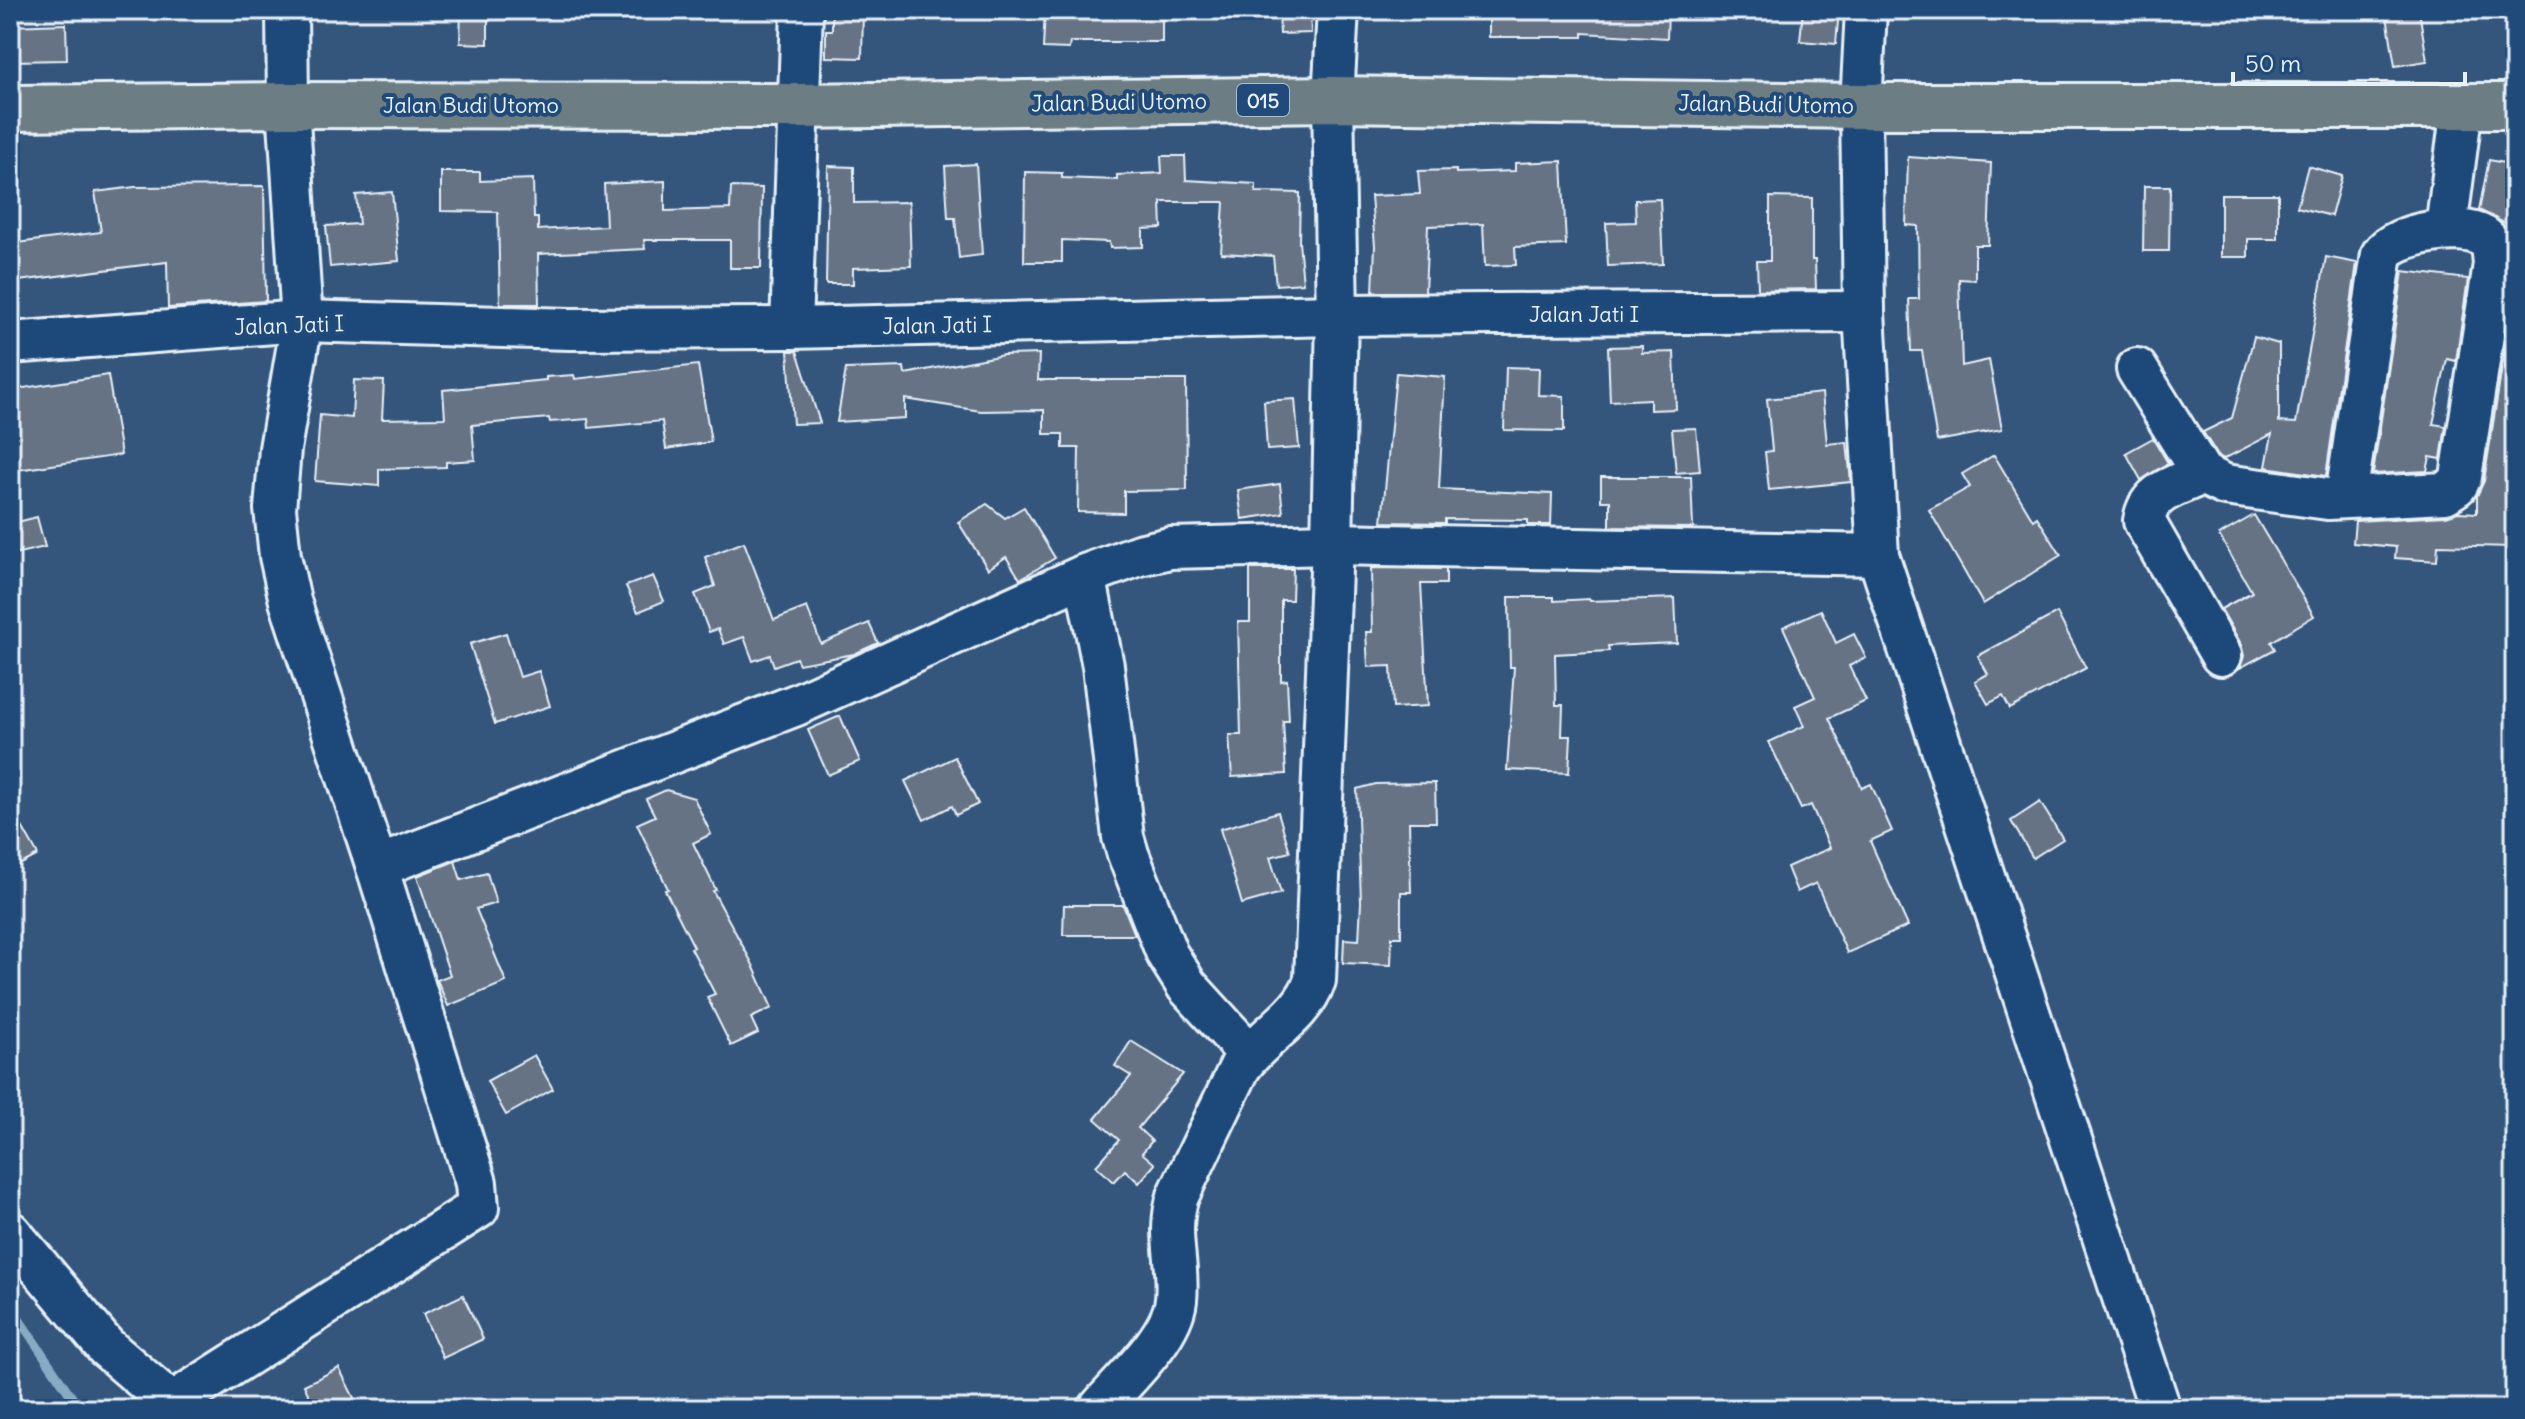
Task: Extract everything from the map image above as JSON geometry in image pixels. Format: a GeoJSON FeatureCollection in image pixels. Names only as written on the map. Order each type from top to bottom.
{"type":"FeatureCollection","features":[{"type":"Feature","properties":{"kind":"main road","name":"Jalan Budi Utomo"},"geometry":{"type":"LineString","coordinates":[[10,108],[797,106],[1333,99],[1861,106],[2515,106]]}},
{"type":"Feature","properties":{"kind":"street"},"geometry":{"type":"LineString","coordinates":[[10,1232],[106,1347],[175,1406],[478,1208],[476,1183],[290,601],[280,556],[275,509],[280,449],[302,321],[288,105],[287,10]]}},
{"type":"Feature","properties":{"kind":"street"},"geometry":{"type":"LineString","coordinates":[[791,328],[802,10]]}},
{"type":"Feature","properties":{"kind":"street"},"geometry":{"type":"LineString","coordinates":[[1099,1409],[1165,1331],[1174,1313],[1176,1280],[1172,1214],[1240,1067],[1249,1054],[1303,1006],[1315,980],[1332,544],[1337,315],[1333,99],[1338,10]]}},
{"type":"Feature","properties":{"kind":"street"},"geometry":{"type":"LineString","coordinates":[[1866,10],[1861,106],[1864,312],[1878,555],[2160,1409]]}},
{"type":"Feature","properties":{"kind":"street"},"geometry":{"type":"LineString","coordinates":[[2446,229],[2462,107]]}},
{"type":"Feature","properties":{"kind":"street"},"geometry":{"type":"LineString","coordinates":[[2137,369],[2202,474],[2225,485],[2328,499],[2445,493],[2457,485],[2461,477],[2494,264],[2492,245],[2481,235],[2446,229],[2398,240],[2387,246],[2382,254],[2346,497]]}},
{"type":"Feature","properties":{"kind":"street","name":"Jalan Jati I"},"geometry":{"type":"LineString","coordinates":[[10,343],[302,321],[570,329],[791,328],[1337,315],[1864,312]]}},
{"type":"Feature","properties":{"kind":"street"},"geometry":{"type":"LineString","coordinates":[[2202,474],[2154,497],[2146,505],[2144,521],[2221,655]]}},
{"type":"Feature","properties":{"kind":"street"},"geometry":{"type":"LineString","coordinates":[[377,867],[796,705],[1085,575],[1139,555],[1170,548],[1332,544],[1878,555]]}},
{"type":"Feature","properties":{"kind":"street"},"geometry":{"type":"LineString","coordinates":[[1085,575],[1103,666],[1123,837],[1128,854],[1167,954],[1187,986],[1249,1054]]}},
{"type":"Feature","properties":{"kind":"building"},"geometry":{"type":"Polygon","coordinates":[[[461,10],[488,10],[488,44],[460,43],[461,10]]]}},
{"type":"Feature","properties":{"kind":"building"},"geometry":{"type":"Polygon","coordinates":[[[832,10],[863,10],[862,58],[826,57],[826,30],[832,30],[832,10]]]}},
{"type":"Feature","properties":{"kind":"building"},"geometry":{"type":"Polygon","coordinates":[[[1045,10],[1162,10],[1162,42],[1070,42],[1069,49],[1043,48],[1045,10]]]}},
{"type":"Feature","properties":{"kind":"building"},"geometry":{"type":"Polygon","coordinates":[[[1279,10],[1310,10],[1311,33],[1280,34],[1279,10]]]}},
{"type":"Feature","properties":{"kind":"building"},"geometry":{"type":"Polygon","coordinates":[[[1489,10],[1668,10],[1667,38],[1583,33],[1583,37],[1489,37],[1489,10]]]}},
{"type":"Feature","properties":{"kind":"building"},"geometry":{"type":"Polygon","coordinates":[[[1803,10],[1839,10],[1836,44],[1800,41],[1803,10]]]}},
{"type":"Feature","properties":{"kind":"building"},"geometry":{"type":"Polygon","coordinates":[[[2386,10],[2419,10],[2427,61],[2395,66],[2386,10]]]}},
{"type":"Feature","properties":{"kind":"building"},"geometry":{"type":"Polygon","coordinates":[[[66,24],[67,60],[10,61],[10,26],[66,24]]]}},
{"type":"Feature","properties":{"kind":"building"},"geometry":{"type":"Polygon","coordinates":[[[1161,156],[1185,156],[1186,180],[1256,184],[1256,192],[1300,193],[1299,242],[1303,283],[1276,285],[1273,256],[1221,253],[1224,202],[1161,202],[1162,228],[1143,229],[1143,247],[1110,248],[1109,242],[1062,240],[1062,262],[1024,262],[1025,172],[1062,173],[1062,178],[1117,180],[1117,175],[1162,173],[1161,156]]]}},
{"type":"Feature","properties":{"kind":"building"},"geometry":{"type":"Polygon","coordinates":[[[1908,157],[1991,163],[1988,245],[1975,245],[1975,280],[1959,279],[1962,366],[1989,360],[2002,429],[1937,441],[1922,351],[1911,351],[1909,299],[1919,299],[1918,226],[1906,225],[1908,157]]]}},
{"type":"Feature","properties":{"kind":"building"},"geometry":{"type":"Polygon","coordinates":[[[2489,160],[2515,165],[2515,225],[2479,210],[2489,160]]]}},
{"type":"Feature","properties":{"kind":"building"},"geometry":{"type":"Polygon","coordinates":[[[1562,161],[1566,245],[1515,247],[1516,265],[1485,266],[1483,224],[1428,226],[1425,292],[1373,292],[1375,246],[1371,196],[1420,194],[1418,171],[1515,171],[1515,163],[1562,161]]]}},
{"type":"Feature","properties":{"kind":"building"},"geometry":{"type":"Polygon","coordinates":[[[976,164],[982,255],[959,258],[955,218],[948,218],[945,166],[976,164]]]}},
{"type":"Feature","properties":{"kind":"building"},"geometry":{"type":"Polygon","coordinates":[[[828,166],[854,167],[854,203],[909,202],[911,266],[853,268],[853,284],[826,284],[828,166]]]}},
{"type":"Feature","properties":{"kind":"building"},"geometry":{"type":"Polygon","coordinates":[[[2308,166],[2342,176],[2331,216],[2297,207],[2308,166]]]}},
{"type":"Feature","properties":{"kind":"building"},"geometry":{"type":"Polygon","coordinates":[[[441,172],[480,172],[480,181],[533,179],[534,218],[538,218],[538,230],[606,226],[604,184],[665,181],[665,211],[730,209],[731,187],[762,188],[761,268],[730,268],[730,240],[644,240],[645,249],[538,254],[539,304],[500,304],[498,212],[441,211],[441,172]]]}},
{"type":"Feature","properties":{"kind":"building"},"geometry":{"type":"Polygon","coordinates":[[[264,186],[266,301],[168,308],[167,262],[10,282],[10,244],[101,232],[95,192],[135,187],[264,186]]]}},
{"type":"Feature","properties":{"kind":"building"},"geometry":{"type":"Polygon","coordinates":[[[2144,186],[2170,186],[2169,251],[2143,251],[2144,186]]]}},
{"type":"Feature","properties":{"kind":"building"},"geometry":{"type":"Polygon","coordinates":[[[392,192],[399,261],[330,267],[326,226],[359,224],[356,195],[392,192]]]}},
{"type":"Feature","properties":{"kind":"building"},"geometry":{"type":"Polygon","coordinates":[[[2221,194],[2278,194],[2278,239],[2248,239],[2248,257],[2221,257],[2221,194]]]}},
{"type":"Feature","properties":{"kind":"building"},"geometry":{"type":"Polygon","coordinates":[[[1770,197],[1812,198],[1812,260],[1815,260],[1816,289],[1758,290],[1757,261],[1770,261],[1770,197]]]}},
{"type":"Feature","properties":{"kind":"building"},"geometry":{"type":"Polygon","coordinates":[[[1660,199],[1663,264],[1608,266],[1606,223],[1636,222],[1635,200],[1660,199]]]}},
{"type":"Feature","properties":{"kind":"building"},"geometry":{"type":"Polygon","coordinates":[[[2326,257],[2357,263],[2326,476],[2266,467],[2272,434],[2224,459],[2218,456],[2203,432],[2232,418],[2254,337],[2279,344],[2279,422],[2296,423],[2326,257]]]}},
{"type":"Feature","properties":{"kind":"building"},"geometry":{"type":"Polygon","coordinates":[[[2403,271],[2468,279],[2456,361],[2447,359],[2433,424],[2446,426],[2441,459],[2430,457],[2427,471],[2373,474],[2403,271]]]}},
{"type":"Feature","properties":{"kind":"building"},"geometry":{"type":"Polygon","coordinates":[[[2515,285],[2515,498],[2512,497],[2512,547],[2438,545],[2437,561],[2395,558],[2396,547],[2353,543],[2355,521],[2477,513],[2477,496],[2484,481],[2515,285]]]}},
{"type":"Feature","properties":{"kind":"building"},"geometry":{"type":"Polygon","coordinates":[[[1642,346],[1642,353],[1674,352],[1676,409],[1650,410],[1650,399],[1610,401],[1608,347],[1642,346]]]}},
{"type":"Feature","properties":{"kind":"building"},"geometry":{"type":"Polygon","coordinates":[[[788,351],[797,351],[820,423],[793,424],[788,351]]]}},
{"type":"Feature","properties":{"kind":"building"},"geometry":{"type":"Polygon","coordinates":[[[1039,354],[1038,380],[1186,380],[1187,490],[1124,491],[1124,513],[1078,512],[1079,448],[1063,448],[1063,434],[1044,434],[1044,410],[981,411],[905,399],[905,418],[837,422],[846,369],[904,367],[905,374],[1003,355],[1039,354]]]}},
{"type":"Feature","properties":{"kind":"building"},"geometry":{"type":"Polygon","coordinates":[[[698,365],[711,442],[666,449],[662,421],[589,428],[588,419],[550,422],[549,418],[472,425],[475,460],[446,462],[446,467],[379,469],[379,486],[315,481],[320,415],[352,418],[354,380],[384,381],[382,419],[445,418],[443,390],[546,380],[546,377],[574,375],[575,379],[698,365]]]}},
{"type":"Feature","properties":{"kind":"building"},"geometry":{"type":"Polygon","coordinates":[[[1506,367],[1539,368],[1538,395],[1564,396],[1564,431],[1504,430],[1506,367]]]}},
{"type":"Feature","properties":{"kind":"building"},"geometry":{"type":"Polygon","coordinates":[[[1396,373],[1445,377],[1439,489],[1552,494],[1551,525],[1528,525],[1528,520],[1382,522],[1396,373]]]}},
{"type":"Feature","properties":{"kind":"building"},"geometry":{"type":"Polygon","coordinates":[[[108,375],[121,455],[10,471],[10,390],[108,375]]]}},
{"type":"Feature","properties":{"kind":"building"},"geometry":{"type":"Polygon","coordinates":[[[1822,393],[1827,444],[1847,442],[1851,482],[1769,490],[1765,452],[1772,451],[1767,399],[1822,393]]]}},
{"type":"Feature","properties":{"kind":"building"},"geometry":{"type":"Polygon","coordinates":[[[1295,399],[1299,448],[1267,450],[1264,401],[1295,399]]]}},
{"type":"Feature","properties":{"kind":"building"},"geometry":{"type":"Polygon","coordinates":[[[1696,428],[1700,471],[1676,473],[1672,429],[1696,428]]]}},
{"type":"Feature","properties":{"kind":"building"},"geometry":{"type":"Polygon","coordinates":[[[2153,438],[2168,463],[2141,480],[2126,453],[2153,438]]]}},
{"type":"Feature","properties":{"kind":"building"},"geometry":{"type":"Polygon","coordinates":[[[1994,455],[2033,520],[2037,517],[2061,555],[1983,604],[1929,510],[1970,487],[1962,474],[1994,455]]]}},
{"type":"Feature","properties":{"kind":"building"},"geometry":{"type":"Polygon","coordinates":[[[1601,477],[1691,477],[1693,528],[1610,527],[1610,501],[1601,501],[1601,477]]]}},
{"type":"Feature","properties":{"kind":"building"},"geometry":{"type":"Polygon","coordinates":[[[1280,484],[1283,513],[1242,519],[1238,490],[1280,484]]]}},
{"type":"Feature","properties":{"kind":"building"},"geometry":{"type":"Polygon","coordinates":[[[987,504],[1005,518],[1024,507],[1055,558],[1020,579],[1006,557],[988,569],[958,522],[987,504]]]}},
{"type":"Feature","properties":{"kind":"building"},"geometry":{"type":"Polygon","coordinates":[[[2254,515],[2314,616],[2271,642],[2275,649],[2240,668],[2244,656],[2241,644],[2221,609],[2252,592],[2219,535],[2254,515]]]}},
{"type":"Feature","properties":{"kind":"building"},"geometry":{"type":"Polygon","coordinates":[[[37,517],[45,547],[10,555],[10,524],[37,517]]]}},
{"type":"Feature","properties":{"kind":"building"},"geometry":{"type":"Polygon","coordinates":[[[744,542],[774,620],[807,607],[821,644],[869,623],[878,643],[854,654],[799,664],[796,658],[774,666],[770,655],[753,661],[744,637],[724,644],[718,629],[709,632],[695,594],[715,586],[705,557],[744,542]]]}},
{"type":"Feature","properties":{"kind":"building"},"geometry":{"type":"Polygon","coordinates":[[[1371,568],[1446,569],[1446,584],[1421,584],[1428,706],[1393,708],[1391,666],[1368,667],[1366,632],[1372,632],[1371,568]]]}},
{"type":"Feature","properties":{"kind":"building"},"geometry":{"type":"Polygon","coordinates":[[[1250,569],[1293,569],[1292,600],[1281,600],[1281,681],[1287,680],[1289,721],[1283,721],[1286,774],[1232,777],[1229,735],[1241,735],[1238,622],[1250,622],[1250,569]]]}},
{"type":"Feature","properties":{"kind":"building"},"geometry":{"type":"Polygon","coordinates":[[[653,576],[664,601],[638,612],[626,586],[653,576]]]}},
{"type":"Feature","properties":{"kind":"building"},"geometry":{"type":"Polygon","coordinates":[[[1509,597],[1554,597],[1554,601],[1675,598],[1677,643],[1608,646],[1609,651],[1555,654],[1556,705],[1563,705],[1562,736],[1571,736],[1569,773],[1507,770],[1514,667],[1510,667],[1509,597]]]}},
{"type":"Feature","properties":{"kind":"building"},"geometry":{"type":"Polygon","coordinates":[[[1821,610],[1836,643],[1854,634],[1866,658],[1849,666],[1866,701],[1829,718],[1862,788],[1871,784],[1892,831],[1870,841],[1908,926],[1847,953],[1816,883],[1797,892],[1787,867],[1830,848],[1811,805],[1801,809],[1769,742],[1804,726],[1795,706],[1815,697],[1783,627],[1821,610]]]}},
{"type":"Feature","properties":{"kind":"building"},"geometry":{"type":"Polygon","coordinates":[[[2057,613],[2086,668],[2010,709],[2003,696],[1988,704],[1975,681],[1988,674],[1978,656],[2057,613]]]}},
{"type":"Feature","properties":{"kind":"building"},"geometry":{"type":"Polygon","coordinates":[[[506,633],[520,677],[539,671],[550,706],[495,724],[470,644],[506,633]]]}},
{"type":"Feature","properties":{"kind":"building"},"geometry":{"type":"Polygon","coordinates":[[[840,716],[860,761],[828,775],[808,730],[840,716]]]}},
{"type":"Feature","properties":{"kind":"building"},"geometry":{"type":"Polygon","coordinates":[[[955,757],[978,804],[956,815],[952,806],[924,820],[905,781],[955,757]]]}},
{"type":"Feature","properties":{"kind":"building"},"geometry":{"type":"Polygon","coordinates":[[[1435,783],[1436,822],[1409,822],[1411,892],[1401,892],[1401,937],[1392,937],[1391,965],[1343,963],[1344,939],[1359,940],[1361,902],[1357,789],[1376,784],[1435,783]]]}},
{"type":"Feature","properties":{"kind":"building"},"geometry":{"type":"Polygon","coordinates":[[[666,790],[694,798],[711,834],[693,843],[716,890],[713,891],[752,963],[772,1008],[751,1018],[758,1033],[731,1046],[707,997],[715,994],[691,948],[694,947],[637,824],[655,816],[646,799],[666,790]]]}},
{"type":"Feature","properties":{"kind":"building"},"geometry":{"type":"Polygon","coordinates":[[[2040,802],[2063,839],[2033,858],[2011,821],[2040,802]]]}},
{"type":"Feature","properties":{"kind":"building"},"geometry":{"type":"Polygon","coordinates":[[[10,805],[38,855],[10,870],[10,805]]]}},
{"type":"Feature","properties":{"kind":"building"},"geometry":{"type":"Polygon","coordinates":[[[1278,812],[1290,852],[1270,857],[1281,893],[1242,904],[1220,829],[1278,812]]]}},
{"type":"Feature","properties":{"kind":"building"},"geometry":{"type":"Polygon","coordinates":[[[455,861],[461,880],[487,873],[496,903],[476,909],[506,982],[448,1006],[437,980],[450,975],[417,876],[455,861]]]}},
{"type":"Feature","properties":{"kind":"building"},"geometry":{"type":"Polygon","coordinates":[[[1064,905],[1123,905],[1135,935],[1063,935],[1064,905]]]}},
{"type":"Feature","properties":{"kind":"building"},"geometry":{"type":"Polygon","coordinates":[[[1131,1041],[1183,1074],[1138,1128],[1152,1141],[1142,1153],[1155,1164],[1139,1183],[1125,1170],[1114,1182],[1096,1166],[1119,1140],[1095,1119],[1131,1076],[1115,1066],[1131,1041]]]}},
{"type":"Feature","properties":{"kind":"building"},"geometry":{"type":"Polygon","coordinates":[[[534,1055],[553,1089],[506,1115],[487,1081],[534,1055]]]}},
{"type":"Feature","properties":{"kind":"building"},"geometry":{"type":"Polygon","coordinates":[[[463,1295],[483,1339],[443,1358],[423,1314],[463,1295]]]}},
{"type":"Feature","properties":{"kind":"building"},"geometry":{"type":"Polygon","coordinates":[[[339,1368],[355,1400],[336,1409],[315,1409],[304,1385],[339,1368]]]}},
{"type":"Feature","properties":{"kind":"waterway"},"geometry":{"type":"LineString","coordinates":[[10,1306],[80,1409]]}}]}
